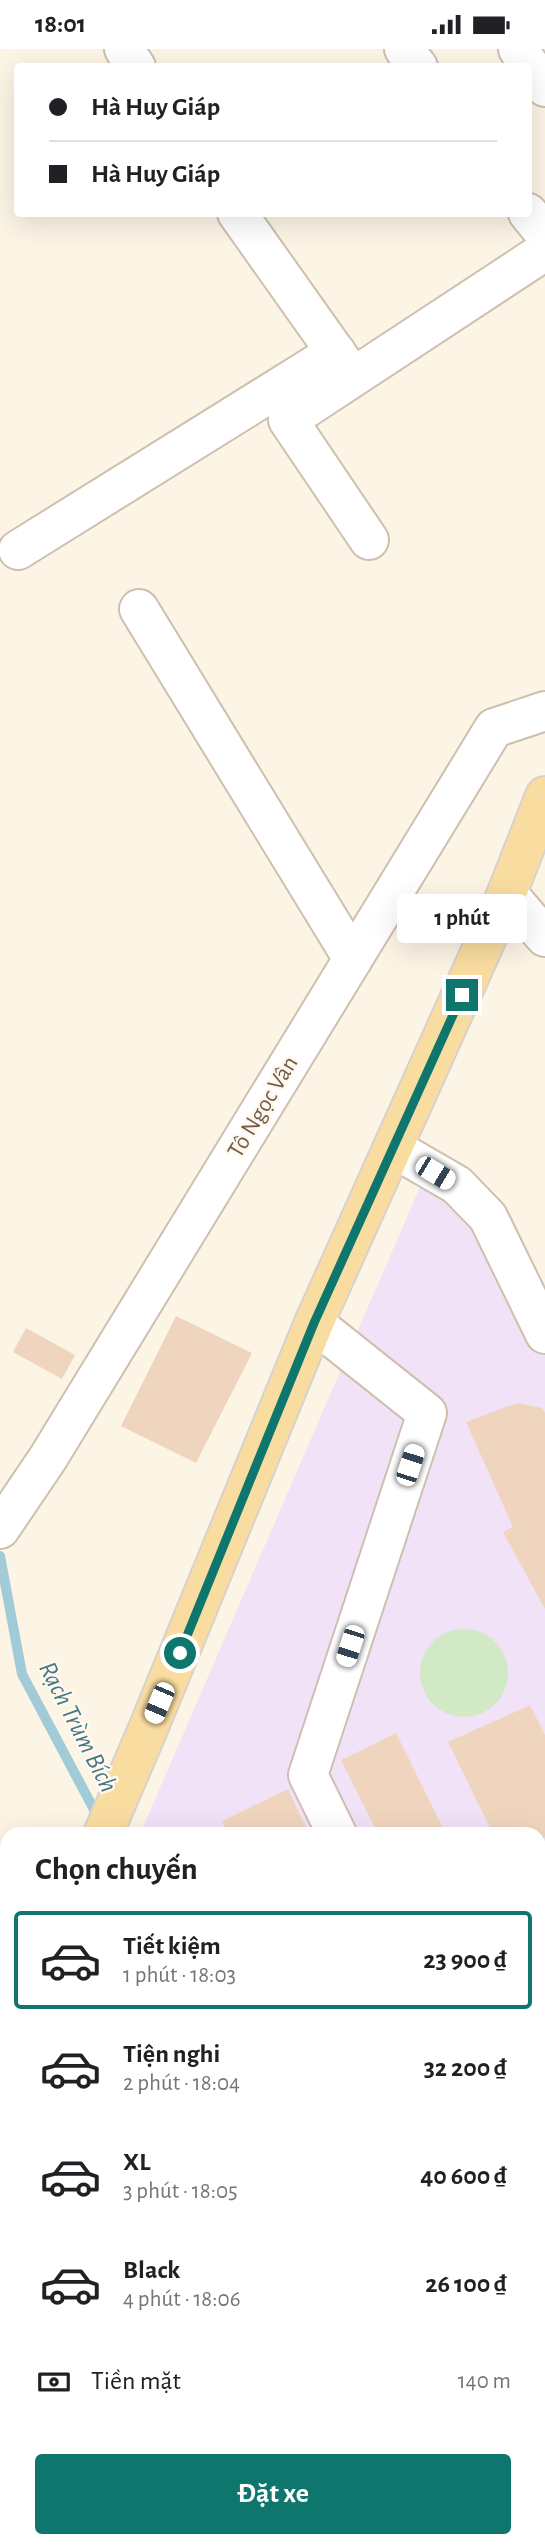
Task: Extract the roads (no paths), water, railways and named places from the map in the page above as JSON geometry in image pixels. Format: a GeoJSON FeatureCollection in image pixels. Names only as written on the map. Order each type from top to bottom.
{"type":"FeatureCollection","features":[{"type":"Feature","properties":{"kind":"main road"},"geometry":{"type":"LineString","coordinates":[[106,1827],[314,1323],[537,833],[545,796]]}},
{"type":"Feature","properties":{"kind":"street"},"geometry":{"type":"LineString","coordinates":[[404,49],[415,63]]}},
{"type":"Feature","properties":{"kind":"street"},"geometry":{"type":"LineString","coordinates":[[532,69],[545,87]]}},
{"type":"Feature","properties":{"kind":"street"},"geometry":{"type":"LineString","coordinates":[[240,217],[345,365]]}},
{"type":"Feature","properties":{"kind":"street"},"geometry":{"type":"LineString","coordinates":[[18,550],[345,365],[541,230]]}},
{"type":"Feature","properties":{"kind":"street"},"geometry":{"type":"LineString","coordinates":[[345,365],[288,420],[369,540]]}},
{"type":"Feature","properties":{"kind":"street"},"geometry":{"type":"LineString","coordinates":[[139,609],[353,959]]}},
{"type":"Feature","properties":{"kind":"street","name":"Tô Ngọc Vân"},"geometry":{"type":"LineString","coordinates":[[0,1529],[48,1458],[494,727],[545,711]]}},
{"type":"Feature","properties":{"kind":"street"},"geometry":{"type":"LineString","coordinates":[[508,893],[545,937]]}},
{"type":"Feature","properties":{"kind":"street"},"geometry":{"type":"LineString","coordinates":[[393,1148],[457,1185],[488,1217],[545,1333]]}},
{"type":"Feature","properties":{"kind":"street"},"geometry":{"type":"LineString","coordinates":[[314,1323],[427,1413],[308,1775],[334,1827]]}},
{"type":"Feature","properties":{"kind":"waterway","name":"Rạch Trùm Bích"},"geometry":{"type":"LineString","coordinates":[[0,1556],[22,1674],[99,1819]]}}]}
